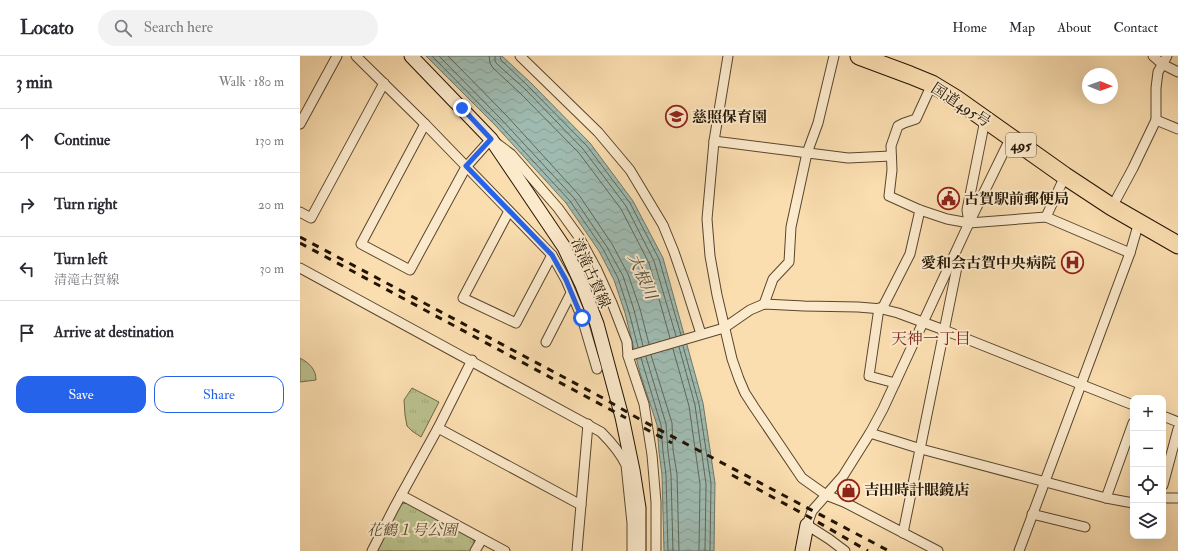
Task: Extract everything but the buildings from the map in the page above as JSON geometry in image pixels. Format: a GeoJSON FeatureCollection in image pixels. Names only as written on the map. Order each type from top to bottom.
{"type":"FeatureCollection","features":[{"type":"Feature","properties":{"kind":"highway","name":"国道495号"},"geometry":{"type":"LineString","coordinates":[[859,56],[932,84],[955,98],[1065,176],[1112,207],[1178,245]]}},
{"type":"Feature","properties":{"kind":"main road","name":"清滝古賀線"},"geometry":{"type":"LineString","coordinates":[[411,56],[491,139],[564,247],[582,285],[597,324],[622,417],[639,508],[639,551]]}},
{"type":"Feature","properties":{"kind":"main road"},"geometry":{"type":"LineString","coordinates":[[802,551],[807,525]]}},
{"type":"Feature","properties":{"kind":"street"},"geometry":{"type":"LineString","coordinates":[[300,124],[337,56]]}},
{"type":"Feature","properties":{"kind":"street"},"geometry":{"type":"LineString","coordinates":[[356,56],[425,124],[552,255],[566,280],[582,318],[597,369]]}},
{"type":"Feature","properties":{"kind":"street"},"geometry":{"type":"LineString","coordinates":[[520,56],[598,132],[630,170],[663,225],[686,287],[700,334]]}},
{"type":"Feature","properties":{"kind":"street"},"geometry":{"type":"LineString","coordinates":[[728,56],[714,141],[707,219],[717,295],[724,328],[738,379],[754,407],[802,478],[826,495],[844,502],[938,551]]}},
{"type":"Feature","properties":{"kind":"street"},"geometry":{"type":"LineString","coordinates":[[764,304],[773,279],[788,262],[791,227],[807,153],[818,123],[834,56]]}},
{"type":"Feature","properties":{"kind":"street"},"geometry":{"type":"LineString","coordinates":[[1153,56],[1165,60],[1178,72]]}},
{"type":"Feature","properties":{"kind":"street"},"geometry":{"type":"LineString","coordinates":[[1112,207],[1156,120],[1156,88],[1158,72],[1165,60]]}},
{"type":"Feature","properties":{"kind":"street"},"geometry":{"type":"LineString","coordinates":[[300,212],[311,218],[384,84]]}},
{"type":"Feature","properties":{"kind":"street"},"geometry":{"type":"LineString","coordinates":[[932,84],[916,119],[898,126],[891,146],[892,170],[889,196],[920,210],[947,219],[969,223],[1046,217],[1130,253]]}},
{"type":"Feature","properties":{"kind":"street"},"geometry":{"type":"LineString","coordinates":[[969,223],[967,210],[985,120]]}},
{"type":"Feature","properties":{"kind":"street"},"geometry":{"type":"LineString","coordinates":[[1156,120],[1178,130]]}},
{"type":"Feature","properties":{"kind":"street"},"geometry":{"type":"LineString","coordinates":[[425,124],[361,244],[410,270],[466,166],[491,139],[512,154],[558,208],[579,237],[597,270],[627,342],[644,404],[652,455],[656,502],[656,551]]}},
{"type":"Feature","properties":{"kind":"street"},"geometry":{"type":"LineString","coordinates":[[845,551],[830,539],[807,525],[812,511],[842,476],[870,433],[1011,137]]}},
{"type":"Feature","properties":{"kind":"street"},"geometry":{"type":"LineString","coordinates":[[714,141],[848,158],[891,156]]}},
{"type":"Feature","properties":{"kind":"street"},"geometry":{"type":"LineString","coordinates":[[1046,217],[1065,176]]}},
{"type":"Feature","properties":{"kind":"street"},"geometry":{"type":"LineString","coordinates":[[895,383],[869,376],[881,309],[910,254],[920,210]]}},
{"type":"Feature","properties":{"kind":"street"},"geometry":{"type":"LineString","coordinates":[[509,211],[463,298],[516,323],[552,255]]}},
{"type":"Feature","properties":{"kind":"street"},"geometry":{"type":"LineString","coordinates":[[1019,551],[1130,253],[1139,222]]}},
{"type":"Feature","properties":{"kind":"street"},"geometry":{"type":"LineString","coordinates":[[903,533],[957,267],[954,256]]}},
{"type":"Feature","properties":{"kind":"street"},"geometry":{"type":"LineString","coordinates":[[300,268],[472,360],[602,432],[613,443],[623,458],[626,466],[632,523],[632,551]]}},
{"type":"Feature","properties":{"kind":"street"},"geometry":{"type":"LineString","coordinates":[[546,342],[571,293]]}},
{"type":"Feature","properties":{"kind":"street"},"geometry":{"type":"LineString","coordinates":[[631,354],[724,328],[750,310],[764,304],[881,309],[898,313],[944,330],[1130,404]]}},
{"type":"Feature","properties":{"kind":"street"},"geometry":{"type":"LineString","coordinates":[[372,551],[438,428],[472,360]]}},
{"type":"Feature","properties":{"kind":"street"},"geometry":{"type":"LineString","coordinates":[[1166,417],[1178,422]]}},
{"type":"Feature","properties":{"kind":"street"},"geometry":{"type":"LineString","coordinates":[[577,551],[588,424]]}},
{"type":"Feature","properties":{"kind":"street"},"geometry":{"type":"LineString","coordinates":[[438,428],[581,505]]}},
{"type":"Feature","properties":{"kind":"street"},"geometry":{"type":"LineString","coordinates":[[1166,474],[1178,429]]}},
{"type":"Feature","properties":{"kind":"street"},"geometry":{"type":"LineString","coordinates":[[1106,498],[1130,430]]}},
{"type":"Feature","properties":{"kind":"street"},"geometry":{"type":"LineString","coordinates":[[870,433],[921,449],[1106,498],[1130,502]]}},
{"type":"Feature","properties":{"kind":"street"},"geometry":{"type":"LineString","coordinates":[[401,495],[505,551]]}},
{"type":"Feature","properties":{"kind":"street"},"geometry":{"type":"LineString","coordinates":[[1166,498],[1178,498]]}},
{"type":"Feature","properties":{"kind":"street"},"geometry":{"type":"LineString","coordinates":[[1032,514],[1085,527]]}},
{"type":"Feature","properties":{"kind":"street"},"geometry":{"type":"LineString","coordinates":[[475,551],[482,539]]}},
{"type":"Feature","properties":{"kind":"green space"},"geometry":{"type":"Polygon","coordinates":[[[300,358],[311,367],[315,373],[316,380],[300,382],[300,358]]]}},
{"type":"Feature","properties":{"kind":"green space"},"geometry":{"type":"Polygon","coordinates":[[[412,388],[439,402],[421,437],[407,426],[404,400],[412,388]]]}},
{"type":"Feature","properties":{"kind":"green space","name":"花鶴１号公園"},"geometry":{"type":"Polygon","coordinates":[[[407,503],[474,539],[474,544],[470,551],[377,551],[401,504],[407,503]]]}},
{"type":"Feature","properties":{"kind":"water","name":"大根川"},"geometry":{"type":"Polygon","coordinates":[[[426,56],[502,56],[590,143],[633,201],[663,258],[703,403],[715,483],[714,551],[664,551],[662,475],[657,425],[640,373],[625,313],[614,280],[599,251],[566,203],[495,125],[426,56]]]}},
{"type":"Feature","properties":{"kind":"railway"},"geometry":{"type":"LineString","coordinates":[[300,237],[889,551]]}},
{"type":"Feature","properties":{"kind":"railway"},"geometry":{"type":"LineString","coordinates":[[300,243],[626,418]]}},
{"type":"Feature","properties":{"kind":"railway"},"geometry":{"type":"LineString","coordinates":[[644,428],[672,443]]}},
{"type":"Feature","properties":{"kind":"railway"},"geometry":{"type":"LineString","coordinates":[[732,475],[868,551]]}},
{"type":"Feature","properties":{"kind":"place","name":"慈照保育園"},"geometry":{"type":"Point","coordinates":[677,117]}},
{"type":"Feature","properties":{"kind":"place","name":"古賀駅前郵便局"},"geometry":{"type":"Point","coordinates":[948,199]}},
{"type":"Feature","properties":{"kind":"place","name":"愛和会古賀中央病院"},"geometry":{"type":"Point","coordinates":[1072,263]}},
{"type":"Feature","properties":{"kind":"place","name":"吉田時計眼鏡店"},"geometry":{"type":"Point","coordinates":[849,490]}},
{"type":"Feature","properties":{"kind":"district","name":"天神一丁目"},"geometry":{"type":"Point","coordinates":[931,338]}},
{"type":"Feature","properties":{"kind":"route"},"geometry":{"type":"LineString","coordinates":[[462,108],[491,139],[466,166],[552,255],[566,280],[582,318]]}}]}
